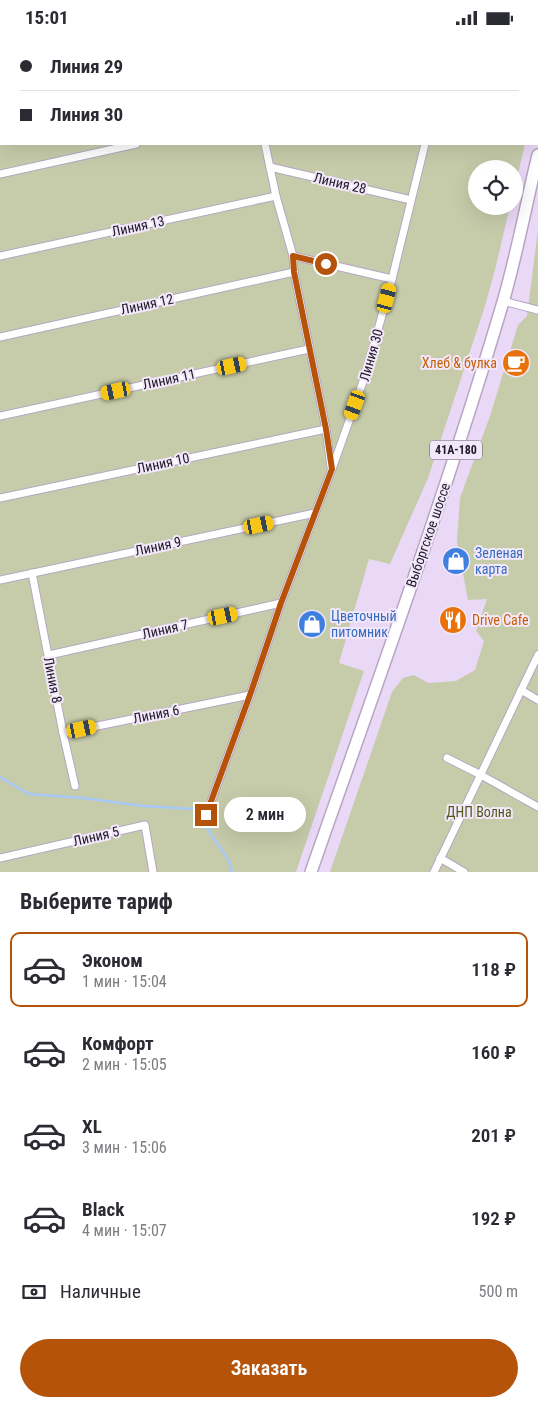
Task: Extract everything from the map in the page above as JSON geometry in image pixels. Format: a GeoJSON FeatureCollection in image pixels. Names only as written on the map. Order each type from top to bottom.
{"type":"FeatureCollection","features":[{"type":"Feature","properties":{"kind":"main road","name":"Выборгское шоссе"},"geometry":{"type":"LineString","coordinates":[[311,872],[450,470],[503,301],[538,155]]}},
{"type":"Feature","properties":{"kind":"street"},"geometry":{"type":"LineString","coordinates":[[0,174],[131,145]]}},
{"type":"Feature","properties":{"kind":"street"},"geometry":{"type":"LineString","coordinates":[[265,145],[276,195],[293,256],[294,272],[326,429],[332,469]]}},
{"type":"Feature","properties":{"kind":"street","name":"Линия 30"},"geometry":{"type":"LineString","coordinates":[[206,815],[281,603],[366,373],[392,279],[425,145]]}},
{"type":"Feature","properties":{"kind":"street","name":"Линия 28"},"geometry":{"type":"LineString","coordinates":[[270,167],[411,200]]}},
{"type":"Feature","properties":{"kind":"street","name":"Линия 13"},"geometry":{"type":"LineString","coordinates":[[0,256],[276,195]]}},
{"type":"Feature","properties":{"kind":"street"},"geometry":{"type":"LineString","coordinates":[[293,256],[392,279]]}},
{"type":"Feature","properties":{"kind":"street","name":"Линия 12"},"geometry":{"type":"LineString","coordinates":[[0,337],[294,272]]}},
{"type":"Feature","properties":{"kind":"street"},"geometry":{"type":"LineString","coordinates":[[503,301],[538,309]]}},
{"type":"Feature","properties":{"kind":"street","name":"Линия 11"},"geometry":{"type":"LineString","coordinates":[[0,416],[310,349]]}},
{"type":"Feature","properties":{"kind":"street","name":"Линия 10"},"geometry":{"type":"LineString","coordinates":[[0,498],[326,429]]}},
{"type":"Feature","properties":{"kind":"street","name":"Линия 9"},"geometry":{"type":"LineString","coordinates":[[0,580],[315,513]]}},
{"type":"Feature","properties":{"kind":"street","name":"Линия 8"},"geometry":{"type":"LineString","coordinates":[[32,573],[75,786]]}},
{"type":"Feature","properties":{"kind":"street","name":"Линия 7"},"geometry":{"type":"LineString","coordinates":[[48,655],[281,603]]}},
{"type":"Feature","properties":{"kind":"street"},"geometry":{"type":"LineString","coordinates":[[434,872],[538,655]]}},
{"type":"Feature","properties":{"kind":"street"},"geometry":{"type":"LineString","coordinates":[[521,690],[538,700]]}},
{"type":"Feature","properties":{"kind":"street","name":"Линия 6"},"geometry":{"type":"LineString","coordinates":[[63,733],[250,695]]}},
{"type":"Feature","properties":{"kind":"street"},"geometry":{"type":"LineString","coordinates":[[446,758],[538,807]]}},
{"type":"Feature","properties":{"kind":"street","name":"Линия 5"},"geometry":{"type":"LineString","coordinates":[[0,858],[145,825],[154,872]]}},
{"type":"Feature","properties":{"kind":"street"},"geometry":{"type":"LineString","coordinates":[[440,857],[464,872]]}},
{"type":"Feature","properties":{"kind":"green space"},"geometry":{"type":"Polygon","coordinates":[[[0,145],[525,145],[521,160],[468,160],[468,215],[508,215],[495,270],[485,306],[428,478],[390,564],[369,559],[339,663],[364,671],[296,872],[0,872],[0,145]]]}},
{"type":"Feature","properties":{"kind":"green space","name":"ДНП Волна"},"geometry":{"type":"Polygon","coordinates":[[[538,230],[538,872],[330,872],[392,692],[403,678],[414,675],[428,683],[456,681],[475,670],[484,641],[476,631],[487,599],[468,600],[457,542],[460,498],[490,416],[518,325],[527,316],[538,230]]]}},
{"type":"Feature","properties":{"kind":"waterway"},"geometry":{"type":"LineString","coordinates":[[0,777],[29,794],[83,798],[143,806],[194,809],[229,861],[232,872]]}},
{"type":"Feature","properties":{"kind":"place","name":"Хлеб & булка"},"geometry":{"type":"Point","coordinates":[516,363]}},
{"type":"Feature","properties":{"kind":"place","name":"Зеленая карта"},"geometry":{"type":"Point","coordinates":[456,561]}},
{"type":"Feature","properties":{"kind":"place","name":"Drive Cafe"},"geometry":{"type":"Point","coordinates":[453,620]}},
{"type":"Feature","properties":{"kind":"place","name":"Цветочный питомник"},"geometry":{"type":"Point","coordinates":[312,624]}},
{"type":"Feature","properties":{"kind":"route"},"geometry":{"type":"LineString","coordinates":[[206,815],[281,603],[332,469],[326,429],[294,272],[293,256],[326,264]]}}]}
